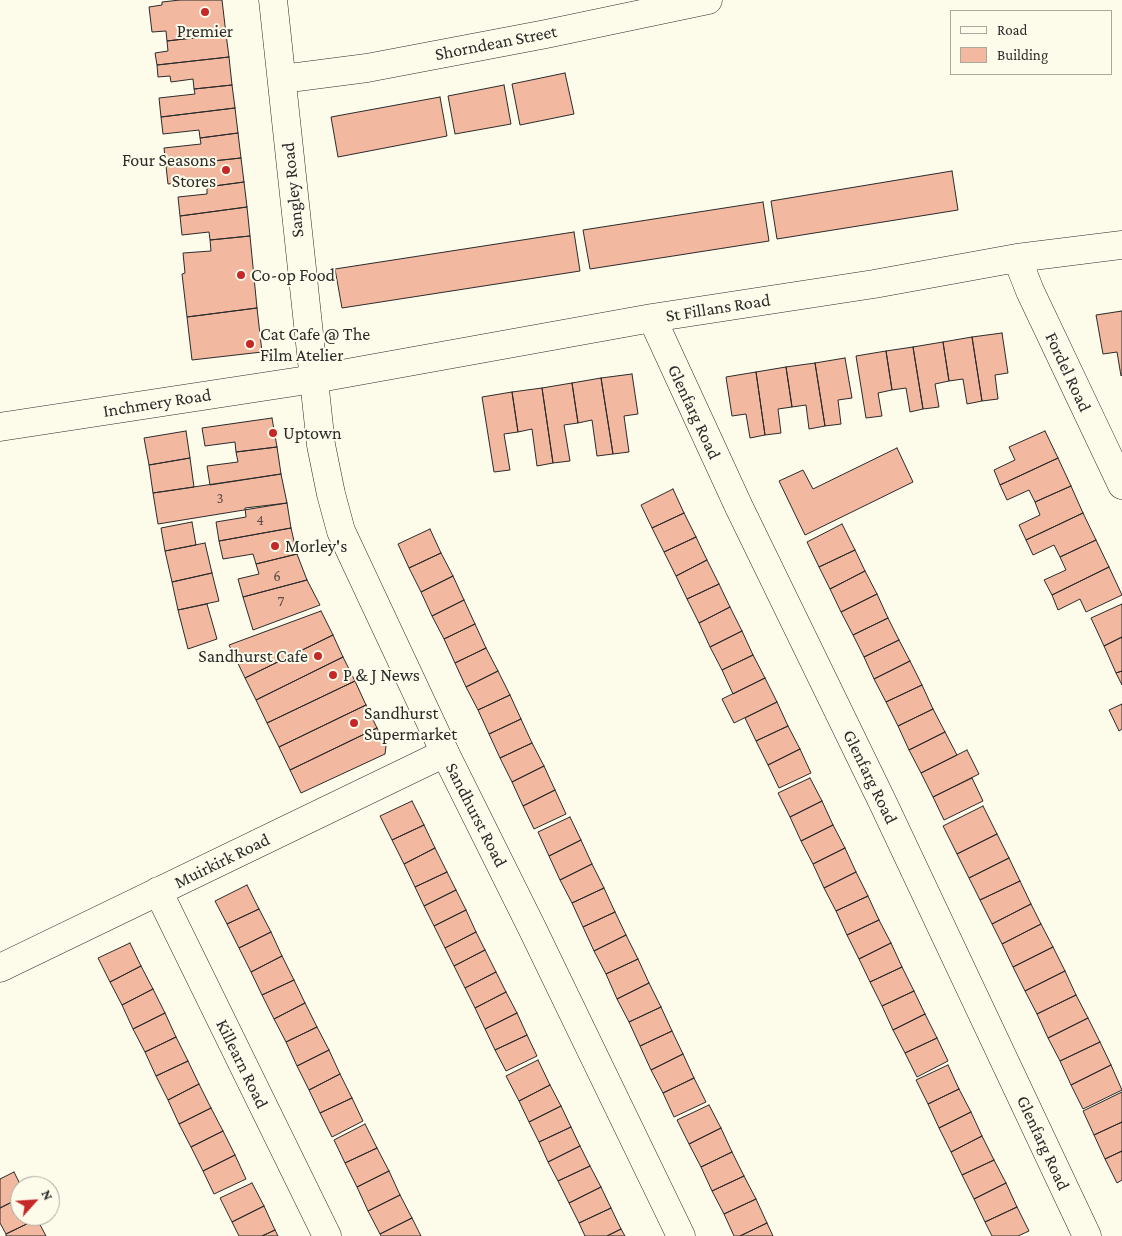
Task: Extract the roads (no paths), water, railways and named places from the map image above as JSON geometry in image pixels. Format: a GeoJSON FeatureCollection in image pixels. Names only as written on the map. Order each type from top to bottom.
{"type":"FeatureCollection","features":[{"type":"Feature","properties":{"kind":"street","name":"Sangley Road"},"geometry":{"type":"LineString","coordinates":[[273,0],[314,379]]}},
{"type":"Feature","properties":{"kind":"street","name":"Shorndean Street"},"geometry":{"type":"LineString","coordinates":[[282,79],[396,62],[708,0]]}},
{"type":"Feature","properties":{"kind":"street","name":"St Fillans Road"},"geometry":{"type":"LineString","coordinates":[[314,379],[652,318],[874,284],[1017,258],[1122,245]]}},
{"type":"Feature","properties":{"kind":"street","name":"Fordel Road"},"geometry":{"type":"LineString","coordinates":[[1017,258],[1030,291],[1122,485]]}},
{"type":"Feature","properties":{"kind":"street","name":"Glenfarg Road"},"geometry":{"type":"LineString","coordinates":[[652,318],[739,507],[887,812],[1087,1236]]}},
{"type":"Feature","properties":{"kind":"street","name":"Inchmery Road"},"geometry":{"type":"LineString","coordinates":[[0,427],[314,379]]}},
{"type":"Feature","properties":{"kind":"street","name":"Sandhurst Road"},"geometry":{"type":"LineString","coordinates":[[314,379],[330,494],[341,531],[444,753],[532,928],[681,1236]]}},
{"type":"Feature","properties":{"kind":"street","name":"Muirkirk Road"},"geometry":{"type":"LineString","coordinates":[[3,958],[158,892],[444,753]]}},
{"type":"Feature","properties":{"kind":"street","name":"Killearn Road"},"geometry":{"type":"LineString","coordinates":[[158,892],[327,1236]]}},
{"type":"Feature","properties":{"kind":"place","name":"Premier"},"geometry":{"type":"Point","coordinates":[205,12]}},
{"type":"Feature","properties":{"kind":"place","name":"Four Seasons Stores"},"geometry":{"type":"Point","coordinates":[226,170]}},
{"type":"Feature","properties":{"kind":"place","name":"Co-op Food"},"geometry":{"type":"Point","coordinates":[241,275]}},
{"type":"Feature","properties":{"kind":"place","name":"Cat Cafe @ The Film Atelier"},"geometry":{"type":"Point","coordinates":[250,344]}},
{"type":"Feature","properties":{"kind":"place","name":"Uptown"},"geometry":{"type":"Point","coordinates":[273,433]}},
{"type":"Feature","properties":{"kind":"place","name":"Morley's"},"geometry":{"type":"Point","coordinates":[275,546]}},
{"type":"Feature","properties":{"kind":"place","name":"Sandhurst Cafe"},"geometry":{"type":"Point","coordinates":[318,656]}},
{"type":"Feature","properties":{"kind":"place","name":"P & J News"},"geometry":{"type":"Point","coordinates":[333,675]}},
{"type":"Feature","properties":{"kind":"place","name":"Sandhurst Supermarket"},"geometry":{"type":"Point","coordinates":[354,723]}}]}
